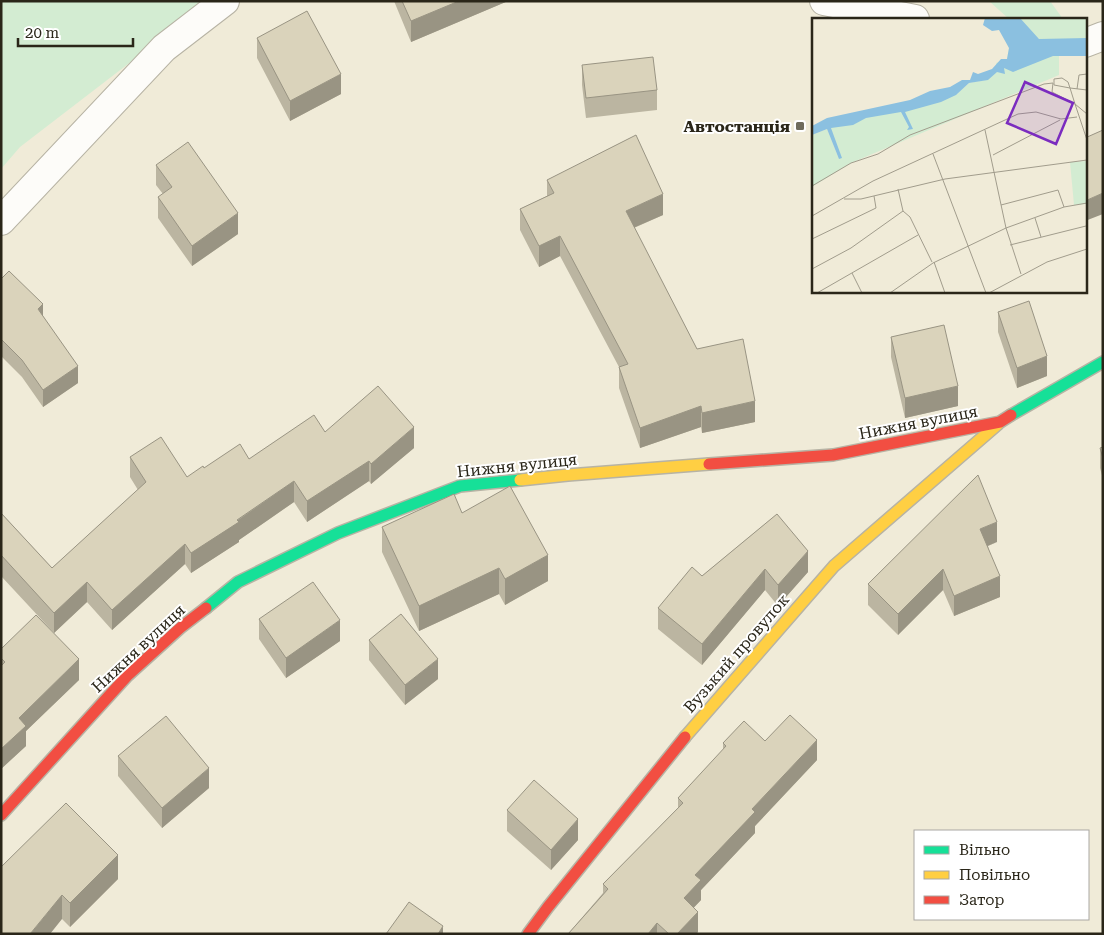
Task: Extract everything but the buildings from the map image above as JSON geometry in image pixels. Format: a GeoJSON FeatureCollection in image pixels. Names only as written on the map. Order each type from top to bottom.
{"type":"FeatureCollection","features":[{"type":"Feature","properties":{"kind":"street"},"geometry":{"type":"LineString","coordinates":[[1,221],[164,48],[225,1]]}},
{"type":"Feature","properties":{"kind":"street"},"geometry":{"type":"LineString","coordinates":[[824,1],[910,18]]}},
{"type":"Feature","properties":{"kind":"street"},"geometry":{"type":"LineString","coordinates":[[1086,43],[1103,36]]}},
{"type":"Feature","properties":{"kind":"street","name":"Нижня вулиця"},"geometry":{"type":"LineString","coordinates":[[1,815],[127,676],[180,628],[238,582],[338,533],[460,486],[568,475],[833,456],[1000,422],[1103,362]]}},
{"type":"Feature","properties":{"kind":"street","name":"Вузький провулок"},"geometry":{"type":"LineString","coordinates":[[528,934],[688,732],[834,566],[1000,422]]}},
{"type":"Feature","properties":{"kind":"green space"},"geometry":{"type":"Polygon","coordinates":[[[1,1],[210,1],[20,147],[1,169],[1,1]]]}},
{"type":"Feature","properties":{"kind":"green space"},"geometry":{"type":"Polygon","coordinates":[[[989,1],[1050,1],[1062,18],[1008,18],[989,1]]]}},
{"type":"Feature","properties":{"kind":"traffic: fast"},"geometry":{"type":"LineString","coordinates":[[1011,415],[1103,362]]}},
{"type":"Feature","properties":{"kind":"traffic: fast"},"geometry":{"type":"LineString","coordinates":[[206,608],[238,582],[338,533],[460,486],[520,480]]}},
{"type":"Feature","properties":{"kind":"traffic: slow"},"geometry":{"type":"LineString","coordinates":[[685,737],[834,566],[998,424]]}},
{"type":"Feature","properties":{"kind":"traffic: slow"},"geometry":{"type":"LineString","coordinates":[[520,480],[709,464]]}},
{"type":"Feature","properties":{"kind":"traffic: jam"},"geometry":{"type":"LineString","coordinates":[[709,464],[833,455],[1000,422],[1011,415]]}},
{"type":"Feature","properties":{"kind":"traffic: jam"},"geometry":{"type":"LineString","coordinates":[[1,815],[127,676],[180,628],[206,608]]}},
{"type":"Feature","properties":{"kind":"traffic: jam"},"geometry":{"type":"LineString","coordinates":[[528,934],[685,737]]}},
{"type":"Feature","properties":{"kind":"place","name":"Автостанція"},"geometry":{"type":"Point","coordinates":[800,126]}}]}
